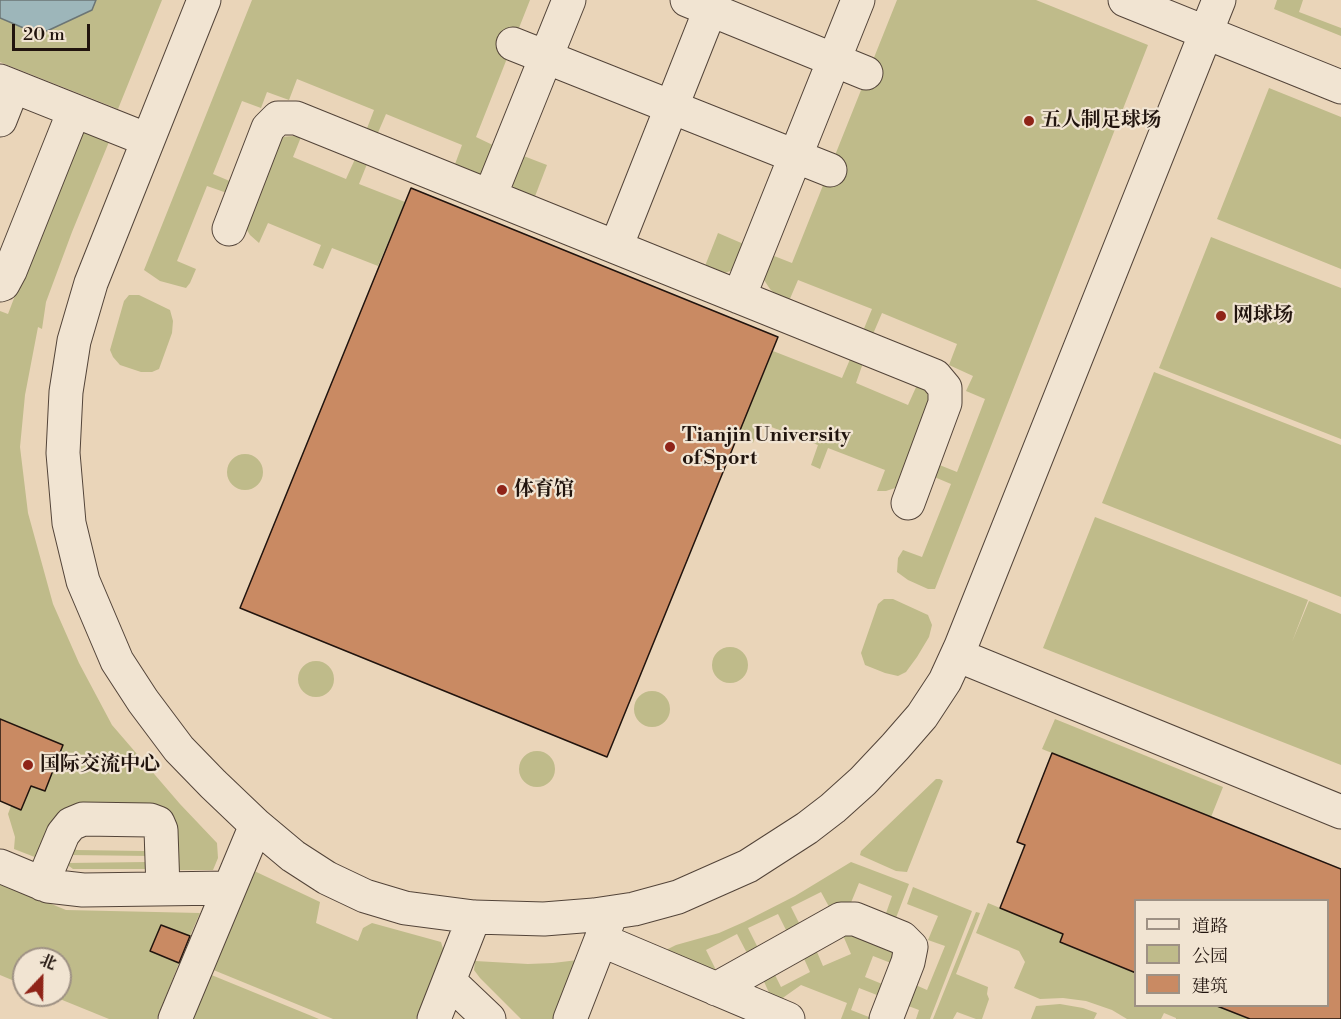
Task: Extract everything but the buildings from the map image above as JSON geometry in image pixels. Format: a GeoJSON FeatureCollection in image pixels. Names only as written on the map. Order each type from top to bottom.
{"type":"FeatureCollection","features":[{"type":"Feature","properties":{"kind":"lane"},"geometry":{"type":"LineString","coordinates":[[204,0],[91,283],[74,341],[66,392],[64,471],[69,523],[83,581],[117,661],[179,749],[256,825],[292,856],[327,878],[364,896],[405,908],[474,917],[544,919],[594,915],[607,926],[716,989],[788,1019]]}},
{"type":"Feature","properties":{"kind":"lane"},"geometry":{"type":"LineString","coordinates":[[490,196],[569,0]]}},
{"type":"Feature","properties":{"kind":"lane"},"geometry":{"type":"LineString","coordinates":[[739,297],[858,0]]}},
{"type":"Feature","properties":{"kind":"lane"},"geometry":{"type":"LineString","coordinates":[[1125,0],[1341,87]]}},
{"type":"Feature","properties":{"kind":"lane"},"geometry":{"type":"LineString","coordinates":[[577,1017],[607,926],[633,909],[678,897],[748,866],[807,828],[863,781],[895,747],[922,716],[945,681],[1219,0]]}},
{"type":"Feature","properties":{"kind":"lane"},"geometry":{"type":"LineString","coordinates":[[616,248],[672,107],[704,3],[866,73]]}},
{"type":"Feature","properties":{"kind":"lane"},"geometry":{"type":"LineString","coordinates":[[513,44],[830,170]]}},
{"type":"Feature","properties":{"kind":"lane"},"geometry":{"type":"LineString","coordinates":[[0,120],[7,84],[148,140]]}},
{"type":"Feature","properties":{"kind":"lane"},"geometry":{"type":"LineString","coordinates":[[0,285],[3,284],[10,271],[74,111]]}},
{"type":"Feature","properties":{"kind":"lane"},"geometry":{"type":"LineString","coordinates":[[229,229],[268,128],[279,118],[296,118],[935,376],[945,388],[945,404],[908,502]]}},
{"type":"Feature","properties":{"kind":"lane"},"geometry":{"type":"LineString","coordinates":[[957,655],[1341,812]]}},
{"type":"Feature","properties":{"kind":"lane"},"geometry":{"type":"LineString","coordinates":[[42,884],[63,834],[71,824],[83,819],[150,820],[158,823],[161,830],[164,889]]}},
{"type":"Feature","properties":{"kind":"lane"},"geometry":{"type":"LineString","coordinates":[[175,1019],[256,825]]}},
{"type":"Feature","properties":{"kind":"lane"},"geometry":{"type":"LineString","coordinates":[[0,866],[48,886],[83,890],[229,888]]}},
{"type":"Feature","properties":{"kind":"lane"},"geometry":{"type":"LineString","coordinates":[[434,1019],[474,917]]}},
{"type":"Feature","properties":{"kind":"lane"},"geometry":{"type":"LineString","coordinates":[[716,989],[841,919],[855,919],[902,938],[911,947],[908,962],[886,1019]]}},
{"type":"Feature","properties":{"kind":"lane"},"geometry":{"type":"LineString","coordinates":[[449,981],[489,1019]]}},
{"type":"Feature","properties":{"kind":"green space"},"geometry":{"type":"Polygon","coordinates":[[[0,0],[162,0],[118,109],[0,62],[0,0]]]}},
{"type":"Feature","properties":{"kind":"green space"},"geometry":{"type":"Polygon","coordinates":[[[252,0],[530,0],[476,137],[499,148],[483,177],[454,167],[462,145],[386,114],[377,135],[366,131],[374,110],[297,79],[289,100],[267,92],[261,108],[242,101],[213,174],[232,182],[227,193],[207,186],[177,261],[196,269],[190,283],[186,288],[160,281],[144,270],[252,0]]]}},
{"type":"Feature","properties":{"kind":"green space"},"geometry":{"type":"Polygon","coordinates":[[[897,0],[1036,0],[1148,45],[935,589],[928,589],[897,572],[898,558],[903,550],[922,557],[951,484],[932,476],[937,464],[957,472],[985,399],[966,391],[973,376],[949,365],[957,344],[882,313],[873,334],[863,331],[872,309],[798,280],[789,301],[778,297],[764,280],[769,254],[792,263],[897,0]]]}},
{"type":"Feature","properties":{"kind":"green space"},"geometry":{"type":"Polygon","coordinates":[[[1277,0],[1303,0],[1299,12],[1341,28],[1341,36],[1274,9],[1277,0]]]}},
{"type":"Feature","properties":{"kind":"green space","name":"网球场"},"geometry":{"type":"Polygon","coordinates":[[[1269,88],[1341,117],[1341,269],[1217,219],[1269,88]]]}},
{"type":"Feature","properties":{"kind":"green space"},"geometry":{"type":"Polygon","coordinates":[[[81,123],[111,137],[46,302],[42,329],[38,327],[25,395],[20,447],[28,513],[53,604],[79,663],[112,725],[217,843],[218,858],[213,870],[174,870],[170,827],[76,807],[45,861],[14,849],[15,837],[8,814],[11,806],[0,801],[0,311],[8,314],[81,123]]]}},
{"type":"Feature","properties":{"kind":"green space"},"geometry":{"type":"Polygon","coordinates":[[[282,137],[301,137],[293,157],[346,179],[355,159],[367,164],[359,184],[405,202],[378,266],[332,248],[323,269],[313,265],[321,245],[268,223],[259,243],[250,235],[245,227],[275,143],[282,137]]]}},
{"type":"Feature","properties":{"kind":"green space"},"geometry":{"type":"Polygon","coordinates":[[[521,155],[547,165],[534,199],[517,192],[513,186],[513,177],[521,155]]]}},
{"type":"Feature","properties":{"kind":"green space"},"geometry":{"type":"Polygon","coordinates":[[[718,233],[746,245],[733,270],[725,273],[705,266],[718,233]]]}},
{"type":"Feature","properties":{"kind":"green space"},"geometry":{"type":"Polygon","coordinates":[[[1211,237],[1341,288],[1341,439],[1159,368],[1211,237]]]}},
{"type":"Feature","properties":{"kind":"green space"},"geometry":{"type":"Polygon","coordinates":[[[129,295],[139,295],[170,310],[173,321],[172,333],[159,369],[152,372],[141,372],[120,365],[110,350],[124,301],[129,295]]]}},
{"type":"Feature","properties":{"kind":"green space"},"geometry":{"type":"Polygon","coordinates":[[[773,351],[842,378],[851,357],[863,363],[856,383],[908,405],[917,385],[925,389],[930,400],[901,482],[895,488],[877,491],[885,470],[828,448],[820,469],[811,465],[818,445],[761,423],[753,443],[737,437],[773,351]]]}},
{"type":"Feature","properties":{"kind":"green space"},"geometry":{"type":"Polygon","coordinates":[[[1154,372],[1341,445],[1341,597],[1102,503],[1154,372]]]}},
{"type":"Feature","properties":{"kind":"green space"},"geometry":{"type":"Polygon","coordinates":[[[245,454],[258,459],[263,472],[258,485],[245,490],[232,485],[227,472],[232,459],[245,454]]]}},
{"type":"Feature","properties":{"kind":"green space"},"geometry":{"type":"Polygon","coordinates":[[[1095,517],[1308,600],[1292,642],[1309,601],[1341,614],[1341,765],[1043,648],[1095,517]]]}},
{"type":"Feature","properties":{"kind":"green space"},"geometry":{"type":"Polygon","coordinates":[[[884,599],[893,599],[928,615],[932,625],[929,637],[917,657],[906,672],[898,676],[865,665],[861,653],[878,604],[884,599]]]}},
{"type":"Feature","properties":{"kind":"green space"},"geometry":{"type":"Polygon","coordinates":[[[730,647],[743,652],[748,665],[743,678],[730,683],[717,678],[712,665],[717,652],[730,647]]]}},
{"type":"Feature","properties":{"kind":"green space"},"geometry":{"type":"Polygon","coordinates":[[[316,661],[329,666],[334,679],[329,692],[316,697],[303,692],[298,679],[303,666],[316,661]]]}},
{"type":"Feature","properties":{"kind":"green space"},"geometry":{"type":"Polygon","coordinates":[[[652,691],[665,696],[670,709],[665,722],[652,727],[639,722],[634,709],[639,696],[652,691]]]}},
{"type":"Feature","properties":{"kind":"green space"},"geometry":{"type":"Polygon","coordinates":[[[1055,719],[1223,787],[1211,817],[1042,749],[1055,719]]]}},
{"type":"Feature","properties":{"kind":"green space"},"geometry":{"type":"Polygon","coordinates":[[[537,751],[550,756],[555,769],[550,782],[537,787],[524,782],[519,769],[524,756],[537,751]]]}},
{"type":"Feature","properties":{"kind":"green space"},"geometry":{"type":"Polygon","coordinates":[[[936,779],[943,781],[907,872],[896,871],[860,855],[861,851],[936,779]]]}},
{"type":"Feature","properties":{"kind":"green space"},"geometry":{"type":"Polygon","coordinates":[[[145,831],[152,856],[68,855],[76,833],[76,850],[144,851],[145,831]]]}},
{"type":"Feature","properties":{"kind":"green space"},"geometry":{"type":"Polygon","coordinates":[[[147,862],[148,867],[145,869],[73,869],[67,863],[147,862]]]}},
{"type":"Feature","properties":{"kind":"green space"},"geometry":{"type":"Polygon","coordinates":[[[851,862],[909,884],[894,923],[884,919],[892,896],[859,883],[850,905],[833,914],[821,892],[791,907],[802,929],[789,936],[778,914],[748,928],[759,950],[748,955],[737,934],[706,950],[717,972],[665,955],[668,949],[676,945],[719,933],[744,922],[795,896],[851,862]]]}},
{"type":"Feature","properties":{"kind":"green space"},"geometry":{"type":"Polygon","coordinates":[[[250,869],[320,902],[316,923],[358,941],[363,928],[372,923],[441,942],[444,952],[416,1019],[333,1019],[211,969],[250,869]]]}},
{"type":"Feature","properties":{"kind":"green space"},"geometry":{"type":"Polygon","coordinates":[[[0,883],[66,910],[200,913],[190,936],[161,925],[150,951],[179,963],[157,1019],[109,1019],[72,1004],[72,947],[12,947],[12,980],[0,975],[0,883]]]}},
{"type":"Feature","properties":{"kind":"green space"},"geometry":{"type":"Polygon","coordinates":[[[913,887],[972,911],[930,1019],[916,1019],[919,1010],[903,1004],[911,983],[927,990],[945,946],[928,940],[938,916],[907,904],[913,887]]]}},
{"type":"Feature","properties":{"kind":"green space"},"geometry":{"type":"Polygon","coordinates":[[[988,903],[1063,934],[1060,942],[1134,973],[1134,1007],[1220,1007],[1250,1019],[1176,1019],[1164,1013],[1161,1019],[1127,1019],[1112,1010],[1086,1001],[1063,998],[1040,999],[1014,988],[1025,962],[1019,951],[976,933],[988,903]]]}},
{"type":"Feature","properties":{"kind":"green space"},"geometry":{"type":"Polygon","coordinates":[[[976,912],[980,913],[956,974],[988,987],[989,999],[982,1019],[957,1012],[953,1019],[933,1019],[976,912]]]}},
{"type":"Feature","properties":{"kind":"green space"},"geometry":{"type":"Polygon","coordinates":[[[842,933],[892,945],[896,965],[873,956],[865,977],[887,986],[882,997],[859,988],[851,1010],[874,1019],[841,1019],[847,1003],[801,985],[777,1002],[772,999],[760,973],[771,967],[781,987],[810,972],[801,952],[814,945],[823,966],[851,954],[842,933]]]}},
{"type":"Feature","properties":{"kind":"green space"},"geometry":{"type":"Polygon","coordinates":[[[578,960],[558,1019],[521,1019],[474,970],[475,961],[528,964],[578,960]]]}},
{"type":"Feature","properties":{"kind":"green space"},"geometry":{"type":"Polygon","coordinates":[[[209,974],[319,1019],[191,1019],[209,974]]]}},
{"type":"Feature","properties":{"kind":"green space"},"geometry":{"type":"Polygon","coordinates":[[[1060,1004],[1097,1013],[1094,1019],[1031,1019],[1036,1006],[1060,1004]]]}},
{"type":"Feature","properties":{"kind":"water"},"geometry":{"type":"Polygon","coordinates":[[[0,0],[96,0],[92,10],[47,31],[26,29],[0,18],[0,0]]]}},
{"type":"Feature","properties":{"kind":"place","name":"五人制足球场"},"geometry":{"type":"Point","coordinates":[1029,121]}},
{"type":"Feature","properties":{"kind":"place","name":"网球场"},"geometry":{"type":"Point","coordinates":[1221,316]}},
{"type":"Feature","properties":{"kind":"place","name":"Tianjin University of Sport"},"geometry":{"type":"Point","coordinates":[670,447]}},
{"type":"Feature","properties":{"kind":"place","name":"体育馆"},"geometry":{"type":"Point","coordinates":[502,490]}},
{"type":"Feature","properties":{"kind":"place","name":"国际交流中心"},"geometry":{"type":"Point","coordinates":[28,765]}}]}
